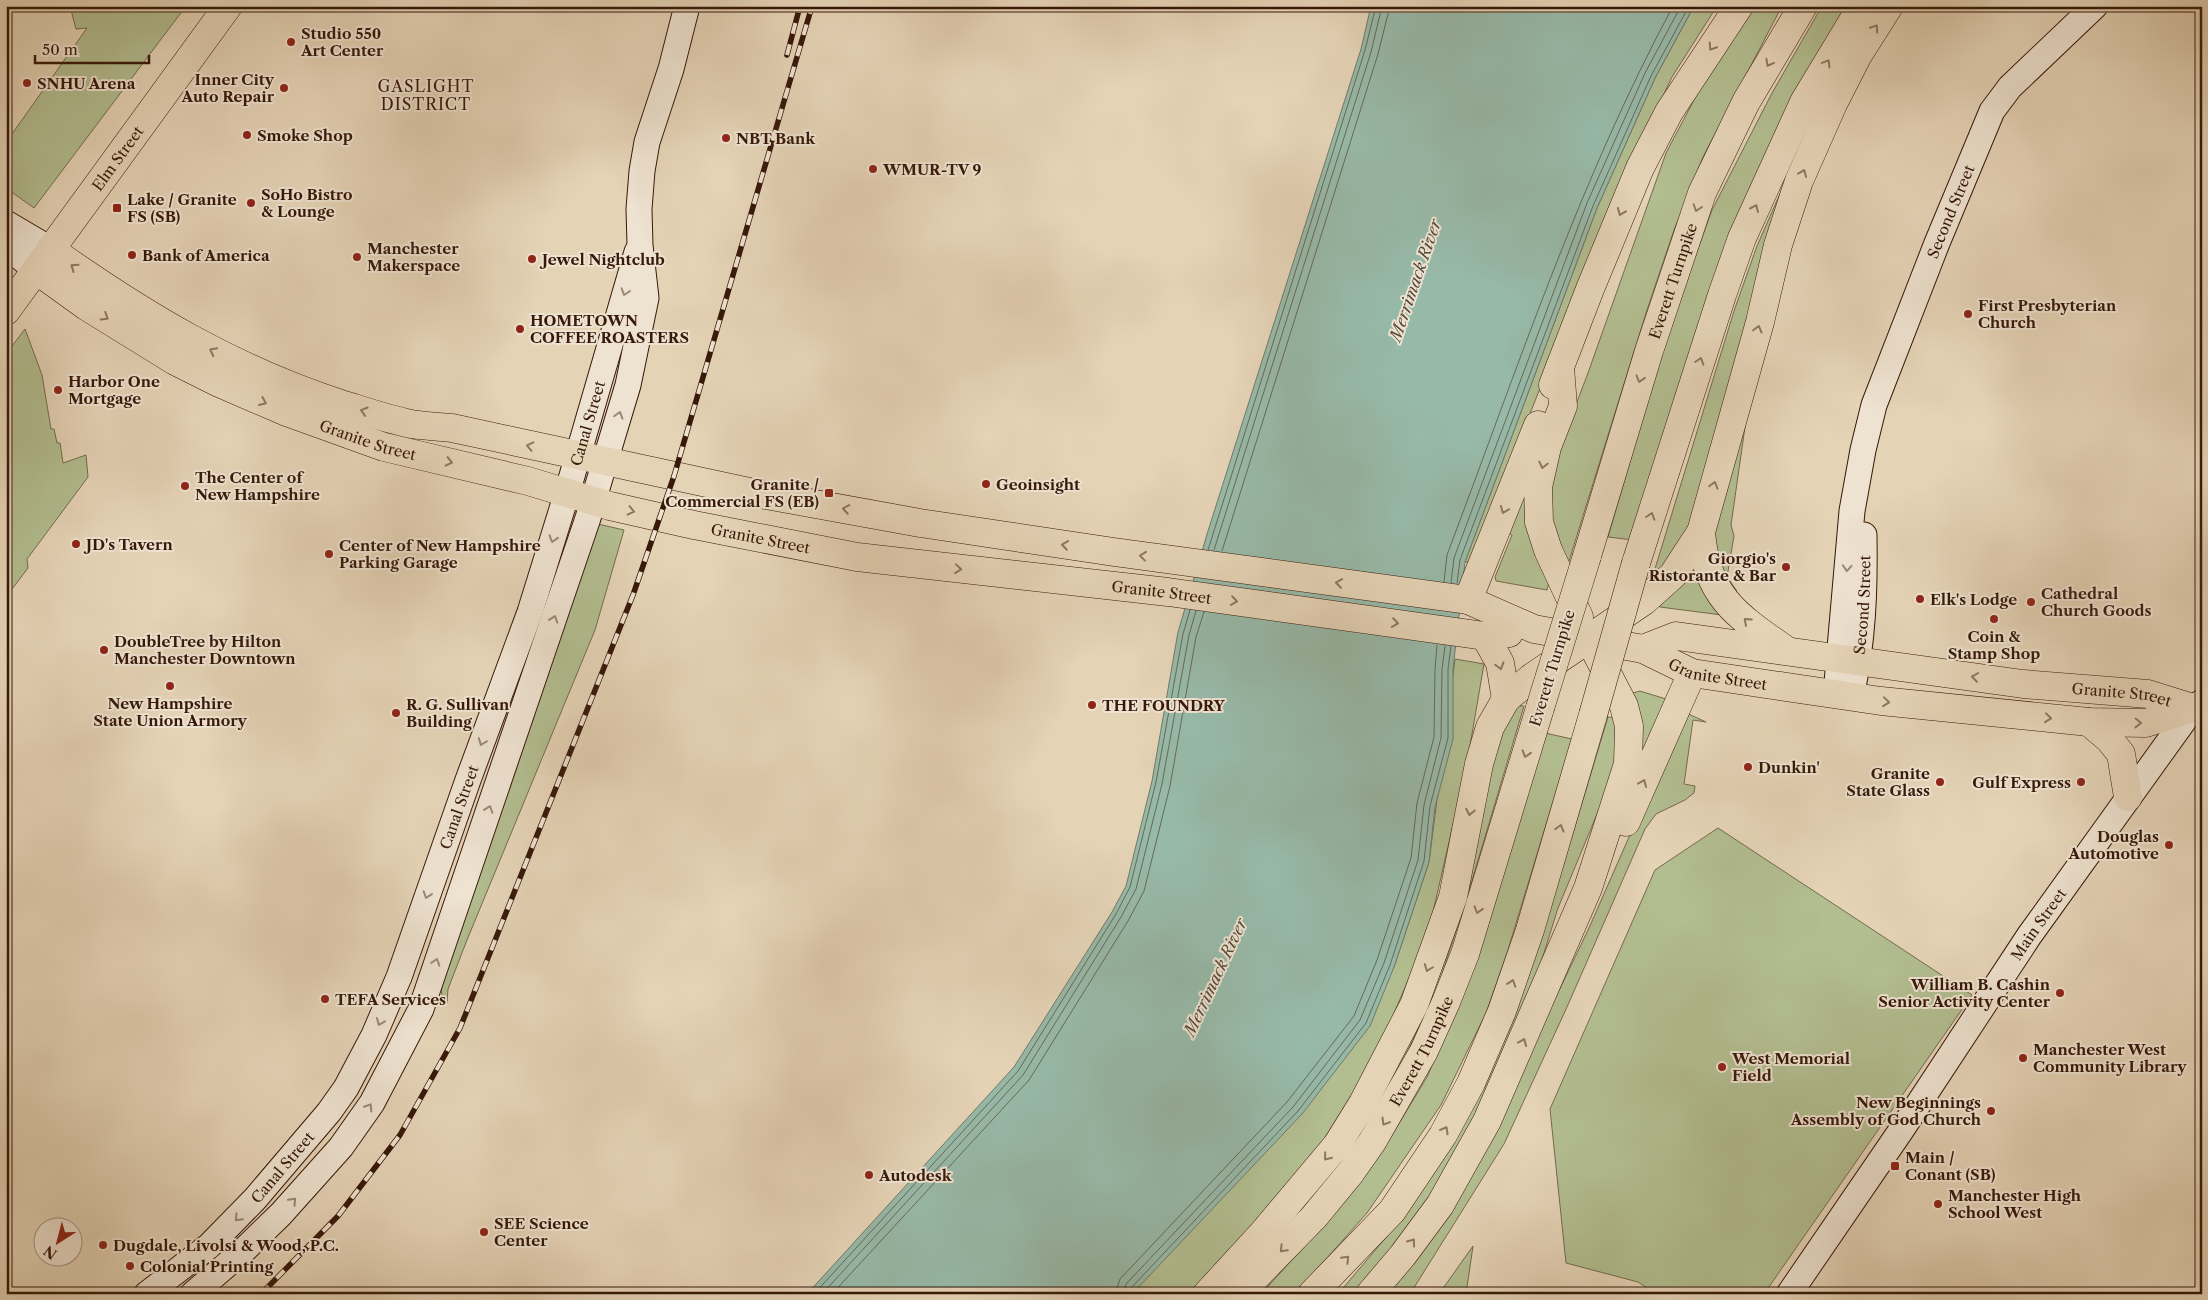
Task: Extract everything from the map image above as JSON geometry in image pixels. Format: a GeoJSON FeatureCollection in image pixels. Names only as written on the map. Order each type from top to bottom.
{"type":"FeatureCollection","features":[{"type":"Feature","properties":{"kind":"main road","name":"Elm Street"},"geometry":{"type":"LineString","coordinates":[[6,311],[228,6]]}},
{"type":"Feature","properties":{"kind":"main road"},"geometry":{"type":"LineString","coordinates":[[1468,600],[1590,289],[1640,168],[1669,112],[1739,6]]}},
{"type":"Feature","properties":{"kind":"main road","name":"Everett Turnpike"},"geometry":{"type":"LineString","coordinates":[[1239,1294],[1314,1217],[1351,1172],[1372,1142],[1424,1050],[1446,1002],[1465,954],[1654,334],[1702,193],[1746,102],[1803,6]]}},
{"type":"Feature","properties":{"kind":"main road"},"geometry":{"type":"LineString","coordinates":[[1312,1294],[1392,1211],[1443,1135],[1471,1083],[1502,1011],[1530,930],[1636,563],[1742,238],[1804,102],[1862,6]]}},
{"type":"Feature","properties":{"kind":"main road"},"geometry":{"type":"LineString","coordinates":[[1207,1294],[1263,1233],[1337,1145],[1363,1103],[1410,1013],[1453,897],[1479,764],[1490,727],[1506,699],[1531,678],[1644,601],[1673,575],[1701,532],[1760,322],[1778,245],[1799,181],[1833,104],[1858,55],[1889,6]]}},
{"type":"Feature","properties":{"kind":"main road","name":"Granite Street"},"geometry":{"type":"LineString","coordinates":[[43,259],[118,297],[177,333],[269,378],[369,413],[411,424],[452,428],[749,492],[920,523],[1172,560],[1468,600],[1534,629],[1643,649],[1692,673],[1881,701],[2089,722],[2146,723],[2197,705]]}},
{"type":"Feature","properties":{"kind":"main road","name":"Granite Street"},"geometry":{"type":"LineString","coordinates":[[43,259],[86,306],[175,361],[219,383],[284,411],[384,447],[528,481],[594,501],[694,525],[857,557],[1168,592],[1476,635],[1534,629]]}},
{"type":"Feature","properties":{"kind":"main road"},"geometry":{"type":"LineString","coordinates":[[1370,1294],[1403,1255],[1440,1205],[1504,1087],[1588,888],[1628,764],[1629,726],[1622,701],[1589,638],[1548,550],[1539,522],[1538,487],[1547,447],[1563,406],[1560,367]]}},
{"type":"Feature","properties":{"kind":"main road"},"geometry":{"type":"LineString","coordinates":[[1701,532],[1702,550],[1711,579],[1725,601],[1752,626],[1786,650]]}},
{"type":"Feature","properties":{"kind":"main road"},"geometry":{"type":"LineString","coordinates":[[1476,635],[1500,663],[1506,699]]}},
{"type":"Feature","properties":{"kind":"main road","name":"Granite Street"},"geometry":{"type":"LineString","coordinates":[[1643,649],[1676,636],[2023,684],[2148,694],[2197,705]]}},
{"type":"Feature","properties":{"kind":"main road"},"geometry":{"type":"LineString","coordinates":[[1588,888],[1626,822],[1692,673]]}},
{"type":"Feature","properties":{"kind":"main road"},"geometry":{"type":"LineString","coordinates":[[2089,722],[2109,738],[2121,754],[2128,797]]}},
{"type":"Feature","properties":{"kind":"street","name":"Canal Street"},"geometry":{"type":"LineString","coordinates":[[193,1294],[245,1249],[320,1172],[341,1147],[372,1103],[421,1008],[594,501],[628,385],[646,298],[640,245],[639,209],[645,156],[655,116],[671,69],[687,6]]}},
{"type":"Feature","properties":{"kind":"street","name":"Second Street"},"geometry":{"type":"LineString","coordinates":[[1843,695],[1849,659],[1864,616],[1863,450],[1874,405],[1937,243],[1992,111],[2010,87],[2095,6]]}},
{"type":"Feature","properties":{"kind":"street"},"geometry":{"type":"LineString","coordinates":[[6,223],[43,259]]}},
{"type":"Feature","properties":{"kind":"street","name":"Canal Street"},"geometry":{"type":"LineString","coordinates":[[147,1294],[209,1246],[255,1199],[329,1112],[346,1088],[363,1058],[399,977],[468,780],[526,623],[567,493],[640,245]]}},
{"type":"Feature","properties":{"kind":"street"},"geometry":{"type":"LineString","coordinates":[[6,246],[43,259]]}},
{"type":"Feature","properties":{"kind":"street","name":"Main Street"},"geometry":{"type":"LineString","coordinates":[[1789,1294],[1902,1129],[2024,943],[2128,797],[2197,705]]}},
{"type":"Feature","properties":{"kind":"shaded area"},"geometry":{"type":"Polygon","coordinates":[[[70,6],[186,6],[34,208],[6,188],[6,128],[12,134],[87,28],[76,29],[70,6]]]}},
{"type":"Feature","properties":{"kind":"shaded area"},"geometry":{"type":"Polygon","coordinates":[[[1694,6],[1717,6],[1672,77],[1622,182],[1471,562],[1465,562],[1597,208],[1655,78],[1694,6]]]}},
{"type":"Feature","properties":{"kind":"shaded area"},"geometry":{"type":"Polygon","coordinates":[[[1756,6],[1782,6],[1703,157],[1674,230],[1646,313],[1569,561],[1561,558],[1555,540],[1548,490],[1556,457],[1588,373],[1666,153],[1705,79],[1756,6]]]}},
{"type":"Feature","properties":{"kind":"shaded area"},"geometry":{"type":"Polygon","coordinates":[[[1822,6],[1848,6],[1633,540],[1608,537],[1667,335],[1712,210],[1772,93],[1822,6]]]}},
{"type":"Feature","properties":{"kind":"shaded area"},"geometry":{"type":"Polygon","coordinates":[[[1786,180],[1687,534],[1659,573],[1654,572],[1734,311],[1757,246],[1786,180]]]}},
{"type":"Feature","properties":{"kind":"shaded area"},"geometry":{"type":"Polygon","coordinates":[[[25,329],[42,375],[51,429],[54,429],[57,443],[60,443],[63,463],[86,455],[88,477],[27,559],[28,568],[6,597],[6,354],[25,329]]]}},
{"type":"Feature","properties":{"kind":"shaded area"},"geometry":{"type":"Polygon","coordinates":[[[1746,420],[1731,525],[1734,536],[1727,577],[1737,591],[1731,596],[1712,535],[1746,420]]]}},
{"type":"Feature","properties":{"kind":"shaded area"},"geometry":{"type":"Polygon","coordinates":[[[1524,490],[1549,582],[1547,590],[1496,581],[1495,577],[1512,535],[1507,532],[1524,490]]]}},
{"type":"Feature","properties":{"kind":"shaded area"},"geometry":{"type":"Polygon","coordinates":[[[598,524],[624,530],[595,630],[467,940],[448,989],[447,1003],[442,996],[445,975],[598,524]]]}},
{"type":"Feature","properties":{"kind":"shaded area"},"geometry":{"type":"Polygon","coordinates":[[[1697,562],[1722,615],[1660,607],[1658,604],[1697,562]]]}},
{"type":"Feature","properties":{"kind":"shaded area"},"geometry":{"type":"Polygon","coordinates":[[[1455,659],[1484,664],[1467,763],[1428,934],[1373,1062],[1308,1166],[1195,1294],[1132,1294],[1394,967],[1429,862],[1455,659]]]}},
{"type":"Feature","properties":{"kind":"shaded area"},"geometry":{"type":"Polygon","coordinates":[[[1640,691],[1666,699],[1644,751],[1641,750],[1633,693],[1640,691]]]}},
{"type":"Feature","properties":{"kind":"shaded area"},"geometry":{"type":"Polygon","coordinates":[[[1517,706],[1524,706],[1439,984],[1402,1064],[1351,1146],[1305,1207],[1300,1202],[1392,1066],[1501,730],[1517,706]]]}},
{"type":"Feature","properties":{"kind":"shaded area"},"geometry":{"type":"Polygon","coordinates":[[[1684,712],[1706,722],[1693,720],[1684,784],[1695,786],[1694,793],[1685,800],[1656,814],[1645,829],[1567,1007],[1504,1144],[1410,1294],[1380,1294],[1543,1024],[1589,928],[1684,712]]]}},
{"type":"Feature","properties":{"kind":"shaded area"},"geometry":{"type":"Polygon","coordinates":[[[1608,717],[1616,718],[1619,748],[1612,778],[1558,908],[1523,1020],[1444,1182],[1362,1294],[1338,1294],[1405,1215],[1557,886],[1608,717]]]}},
{"type":"Feature","properties":{"kind":"shaded area"},"geometry":{"type":"Polygon","coordinates":[[[1545,733],[1572,739],[1507,953],[1486,1013],[1441,1105],[1367,1213],[1295,1294],[1261,1294],[1337,1210],[1389,1140],[1427,1077],[1476,964],[1545,733]]]}},
{"type":"Feature","properties":{"kind":"shaded area"},"geometry":{"type":"Polygon","coordinates":[[[1718,828],[1972,995],[1764,1294],[1656,1294],[1638,1282],[1566,1263],[1550,1109],[1655,870],[1718,828]]]}},
{"type":"Feature","properties":{"kind":"shaded area"},"geometry":{"type":"Polygon","coordinates":[[[1473,1246],[1466,1294],[1439,1294],[1473,1246]]]}},
{"type":"Feature","properties":{"kind":"water","name":"Merrimack River"},"geometry":{"type":"Polygon","coordinates":[[[1371,6],[1694,6],[1655,78],[1597,208],[1465,562],[1453,669],[1453,739],[1435,807],[1429,862],[1394,967],[1370,1026],[1302,1114],[1132,1294],[807,1294],[1014,1067],[1112,912],[1126,886],[1152,781],[1178,632],[1208,531],[1361,49],[1371,6]]]}},
{"type":"Feature","properties":{"kind":"railway"},"geometry":{"type":"LineString","coordinates":[[787,55],[800,6]]}},
{"type":"Feature","properties":{"kind":"railway"},"geometry":{"type":"LineString","coordinates":[[261,1294],[338,1216],[400,1135],[460,1028],[633,595],[674,476],[812,6]]}},
{"type":"Feature","properties":{"kind":"place","name":"Studio 550 Art Center"},"geometry":{"type":"Point","coordinates":[291,42]}},
{"type":"Feature","properties":{"kind":"place","name":"SNHU Arena"},"geometry":{"type":"Point","coordinates":[27,83]}},
{"type":"Feature","properties":{"kind":"place","name":"Inner City Auto Repair"},"geometry":{"type":"Point","coordinates":[284,88]}},
{"type":"Feature","properties":{"kind":"place","name":"Smoke Shop"},"geometry":{"type":"Point","coordinates":[247,135]}},
{"type":"Feature","properties":{"kind":"place","name":"NBT Bank"},"geometry":{"type":"Point","coordinates":[726,138]}},
{"type":"Feature","properties":{"kind":"place","name":"WMUR-TV 9"},"geometry":{"type":"Point","coordinates":[873,169]}},
{"type":"Feature","properties":{"kind":"place","name":"SoHo Bistro & Lounge"},"geometry":{"type":"Point","coordinates":[251,203]}},
{"type":"Feature","properties":{"kind":"place","name":"Lake / Granite FS (SB)"},"geometry":{"type":"Point","coordinates":[117,208]}},
{"type":"Feature","properties":{"kind":"place","name":"Bank of America"},"geometry":{"type":"Point","coordinates":[132,255]}},
{"type":"Feature","properties":{"kind":"place","name":"Manchester Makerspace"},"geometry":{"type":"Point","coordinates":[357,257]}},
{"type":"Feature","properties":{"kind":"place","name":"Jewel Nightclub"},"geometry":{"type":"Point","coordinates":[532,259]}},
{"type":"Feature","properties":{"kind":"place","name":"First Presbyterian Church"},"geometry":{"type":"Point","coordinates":[1968,314]}},
{"type":"Feature","properties":{"kind":"place","name":"HOMETOWN COFFEE ROASTERS"},"geometry":{"type":"Point","coordinates":[520,329]}},
{"type":"Feature","properties":{"kind":"place","name":"Harbor One Mortgage"},"geometry":{"type":"Point","coordinates":[58,390]}},
{"type":"Feature","properties":{"kind":"place","name":"Geoinsight"},"geometry":{"type":"Point","coordinates":[986,484]}},
{"type":"Feature","properties":{"kind":"place","name":"The Center of New Hampshire"},"geometry":{"type":"Point","coordinates":[185,486]}},
{"type":"Feature","properties":{"kind":"place","name":"Granite / Commercial FS (EB)"},"geometry":{"type":"Point","coordinates":[829,493]}},
{"type":"Feature","properties":{"kind":"place","name":"JD's Tavern"},"geometry":{"type":"Point","coordinates":[76,544]}},
{"type":"Feature","properties":{"kind":"place","name":"Center of New Hampshire Parking Garage"},"geometry":{"type":"Point","coordinates":[329,554]}},
{"type":"Feature","properties":{"kind":"place","name":"Giorgio's Ristorante & Bar"},"geometry":{"type":"Point","coordinates":[1786,567]}},
{"type":"Feature","properties":{"kind":"place","name":"Elk's Lodge"},"geometry":{"type":"Point","coordinates":[1920,599]}},
{"type":"Feature","properties":{"kind":"place","name":"Cathedral Church Goods"},"geometry":{"type":"Point","coordinates":[2031,602]}},
{"type":"Feature","properties":{"kind":"place","name":"Coin & Stamp Shop"},"geometry":{"type":"Point","coordinates":[1994,619]}},
{"type":"Feature","properties":{"kind":"place","name":"DoubleTree by Hilton Manchester Downtown"},"geometry":{"type":"Point","coordinates":[104,650]}},
{"type":"Feature","properties":{"kind":"place","name":"New Hampshire State Union Armory"},"geometry":{"type":"Point","coordinates":[170,686]}},
{"type":"Feature","properties":{"kind":"place","name":"THE FOUNDRY"},"geometry":{"type":"Point","coordinates":[1092,705]}},
{"type":"Feature","properties":{"kind":"place","name":"R. G. Sullivan Building"},"geometry":{"type":"Point","coordinates":[396,713]}},
{"type":"Feature","properties":{"kind":"place","name":"Dunkin'"},"geometry":{"type":"Point","coordinates":[1748,767]}},
{"type":"Feature","properties":{"kind":"place","name":"Granite State Glass"},"geometry":{"type":"Point","coordinates":[1940,782]}},
{"type":"Feature","properties":{"kind":"place","name":"Gulf Express"},"geometry":{"type":"Point","coordinates":[2081,782]}},
{"type":"Feature","properties":{"kind":"place","name":"Douglas Automotive"},"geometry":{"type":"Point","coordinates":[2169,845]}},
{"type":"Feature","properties":{"kind":"place","name":"William B. Cashin Senior Activity Center"},"geometry":{"type":"Point","coordinates":[2060,993]}},
{"type":"Feature","properties":{"kind":"place","name":"TEFA Services"},"geometry":{"type":"Point","coordinates":[325,999]}},
{"type":"Feature","properties":{"kind":"place","name":"Manchester West Community Library"},"geometry":{"type":"Point","coordinates":[2023,1058]}},
{"type":"Feature","properties":{"kind":"place","name":"West Memorial Field"},"geometry":{"type":"Point","coordinates":[1722,1067]}},
{"type":"Feature","properties":{"kind":"place","name":"New Beginnings Assembly of God Church"},"geometry":{"type":"Point","coordinates":[1991,1111]}},
{"type":"Feature","properties":{"kind":"place","name":"Main / Conant (SB)"},"geometry":{"type":"Point","coordinates":[1895,1166]}},
{"type":"Feature","properties":{"kind":"place","name":"Autodesk"},"geometry":{"type":"Point","coordinates":[869,1175]}},
{"type":"Feature","properties":{"kind":"place","name":"Manchester High School West"},"geometry":{"type":"Point","coordinates":[1938,1204]}},
{"type":"Feature","properties":{"kind":"place","name":"SEE Science Center"},"geometry":{"type":"Point","coordinates":[484,1232]}},
{"type":"Feature","properties":{"kind":"place","name":"Dugdale, Livolsi & Wood, P.C."},"geometry":{"type":"Point","coordinates":[103,1245]}},
{"type":"Feature","properties":{"kind":"place","name":"Colonial Printing"},"geometry":{"type":"Point","coordinates":[130,1266]}},
{"type":"Feature","properties":{"kind":"district","name":"GASLIGHT DISTRICT"},"geometry":{"type":"Point","coordinates":[426,95]}}]}
